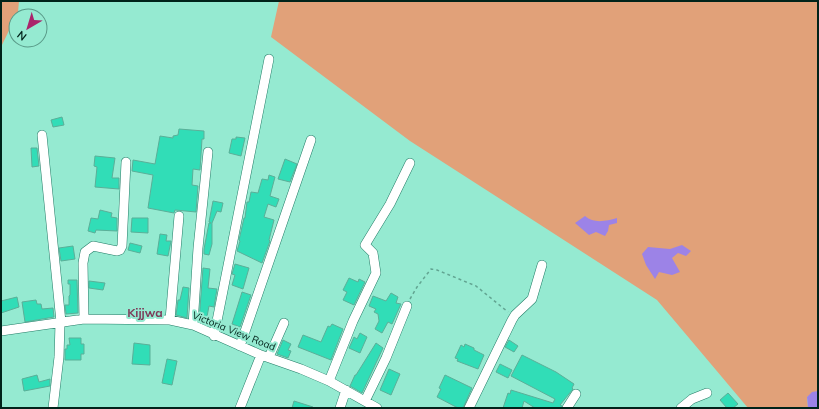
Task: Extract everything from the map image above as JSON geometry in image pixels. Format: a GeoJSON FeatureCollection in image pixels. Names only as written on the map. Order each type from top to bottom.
{"type":"FeatureCollection","features":[{"type":"Feature","properties":{"kind":"street"},"geometry":{"type":"LineString","coordinates":[[214,336],[269,59]]}},
{"type":"Feature","properties":{"kind":"street"},"geometry":{"type":"LineString","coordinates":[[42,134],[60,322],[59,357],[53,408]]}},
{"type":"Feature","properties":{"kind":"street"},"geometry":{"type":"LineString","coordinates":[[240,346],[311,140]]}},
{"type":"Feature","properties":{"kind":"street"},"geometry":{"type":"LineString","coordinates":[[192,325],[208,152]]}},
{"type":"Feature","properties":{"kind":"street"},"geometry":{"type":"LineString","coordinates":[[84,319],[83,263],[85,252],[93,246],[117,251],[120,250],[122,246],[126,162]]}},
{"type":"Feature","properties":{"kind":"street"},"geometry":{"type":"LineString","coordinates":[[329,381],[353,320],[376,273],[373,253],[364,245],[390,204],[410,163]]}},
{"type":"Feature","properties":{"kind":"street"},"geometry":{"type":"LineString","coordinates":[[170,320],[179,216]]}},
{"type":"Feature","properties":{"kind":"street"},"geometry":{"type":"LineString","coordinates":[[469,408],[514,318],[532,299],[542,265]]}},
{"type":"Feature","properties":{"kind":"street"},"geometry":{"type":"LineString","coordinates":[[365,401],[386,358],[407,306]]}},
{"type":"Feature","properties":{"kind":"street","name":"Victoria View Road"},"geometry":{"type":"LineString","coordinates":[[1,331],[84,319],[170,320],[192,325],[214,336],[301,369],[329,381],[377,408]]}},
{"type":"Feature","properties":{"kind":"street"},"geometry":{"type":"LineString","coordinates":[[240,408],[265,356],[284,322]]}},
{"type":"Feature","properties":{"kind":"street"},"geometry":{"type":"LineString","coordinates":[[340,408],[346,390]]}},
{"type":"Feature","properties":{"kind":"street"},"geometry":{"type":"LineString","coordinates":[[681,408],[692,398],[707,393]]}},
{"type":"Feature","properties":{"kind":"street"},"geometry":{"type":"LineString","coordinates":[[567,408],[576,394]]}},
{"type":"Feature","properties":{"kind":"path"},"geometry":{"type":"LineString","coordinates":[[407,306],[417,287],[431,269],[476,286],[514,318]]}},
{"type":"Feature","properties":{"kind":"shaded area"},"geometry":{"type":"Polygon","coordinates":[[[1,1],[19,1],[18,8],[8,8],[8,33],[1,47],[1,1]]]}},
{"type":"Feature","properties":{"kind":"shaded area"},"geometry":{"type":"Polygon","coordinates":[[[279,1],[818,1],[818,391],[807,397],[808,408],[748,408],[657,300],[410,141],[271,37],[279,1]]]}},
{"type":"Feature","properties":{"kind":"shaded area"},"geometry":{"type":"Polygon","coordinates":[[[585,216],[596,221],[617,218],[617,223],[609,225],[605,236],[596,232],[589,235],[575,223],[585,216]]]}},
{"type":"Feature","properties":{"kind":"shaded area"},"geometry":{"type":"Polygon","coordinates":[[[682,245],[691,251],[686,256],[678,253],[672,258],[680,272],[672,275],[659,272],[655,279],[646,265],[642,254],[648,247],[670,249],[682,245]]]}},
{"type":"Feature","properties":{"kind":"shaded area"},"geometry":{"type":"Polygon","coordinates":[[[818,391],[818,408],[808,408],[807,397],[812,392],[818,391]]]}},
{"type":"Feature","properties":{"kind":"building"},"geometry":{"type":"Polygon","coordinates":[[[62,117],[64,125],[53,127],[51,120],[62,117]]]}},
{"type":"Feature","properties":{"kind":"building"},"geometry":{"type":"Polygon","coordinates":[[[179,129],[204,131],[200,170],[193,169],[192,185],[198,186],[196,212],[175,210],[174,213],[148,208],[153,175],[132,171],[133,160],[155,164],[160,136],[173,138],[173,136],[178,135],[179,129]]]}},
{"type":"Feature","properties":{"kind":"building"},"geometry":{"type":"Polygon","coordinates":[[[236,137],[245,138],[241,156],[229,153],[232,139],[236,139],[236,137]]]}},
{"type":"Feature","properties":{"kind":"building"},"geometry":{"type":"Polygon","coordinates":[[[31,148],[37,148],[39,166],[32,167],[31,148]]]}},
{"type":"Feature","properties":{"kind":"building"},"geometry":{"type":"Polygon","coordinates":[[[95,156],[115,158],[112,178],[119,178],[119,189],[95,187],[97,167],[94,166],[95,156]]]}},
{"type":"Feature","properties":{"kind":"building"},"geometry":{"type":"Polygon","coordinates":[[[285,159],[297,164],[290,182],[278,179],[285,159]]]}},
{"type":"Feature","properties":{"kind":"building"},"geometry":{"type":"Polygon","coordinates":[[[269,175],[275,177],[270,196],[279,199],[276,207],[268,204],[264,217],[274,220],[270,241],[262,263],[237,251],[245,218],[247,202],[249,202],[251,192],[258,193],[262,179],[268,180],[269,175]]]}},
{"type":"Feature","properties":{"kind":"building"},"geometry":{"type":"Polygon","coordinates":[[[213,201],[223,203],[221,212],[217,211],[212,223],[212,244],[209,255],[204,254],[204,249],[209,223],[211,223],[209,222],[213,201]]]}},
{"type":"Feature","properties":{"kind":"building"},"geometry":{"type":"Polygon","coordinates":[[[100,210],[112,213],[111,217],[117,218],[117,231],[96,230],[95,233],[88,231],[91,218],[98,219],[100,210]]]}},
{"type":"Feature","properties":{"kind":"building"},"geometry":{"type":"Polygon","coordinates":[[[132,218],[148,218],[148,233],[131,232],[132,218]]]}},
{"type":"Feature","properties":{"kind":"building"},"geometry":{"type":"Polygon","coordinates":[[[160,234],[167,235],[166,241],[171,241],[168,256],[157,254],[160,234]]]}},
{"type":"Feature","properties":{"kind":"building"},"geometry":{"type":"Polygon","coordinates":[[[130,243],[142,246],[140,253],[128,250],[130,243]]]}},
{"type":"Feature","properties":{"kind":"building"},"geometry":{"type":"Polygon","coordinates":[[[73,246],[75,259],[61,261],[59,248],[73,246]]]}},
{"type":"Feature","properties":{"kind":"building"},"geometry":{"type":"Polygon","coordinates":[[[235,264],[249,268],[243,289],[232,285],[235,275],[232,274],[235,264]]]}},
{"type":"Feature","properties":{"kind":"building"},"geometry":{"type":"Polygon","coordinates":[[[203,268],[210,269],[208,288],[217,289],[214,307],[209,306],[206,322],[199,321],[203,268]]]}},
{"type":"Feature","properties":{"kind":"building"},"geometry":{"type":"Polygon","coordinates":[[[349,278],[358,282],[359,279],[365,282],[354,305],[343,300],[347,292],[343,290],[349,278]]]}},
{"type":"Feature","properties":{"kind":"building"},"geometry":{"type":"Polygon","coordinates":[[[68,280],[77,280],[78,313],[66,314],[65,305],[69,305],[70,295],[70,284],[68,284],[68,280]]]}},
{"type":"Feature","properties":{"kind":"building"},"geometry":{"type":"Polygon","coordinates":[[[89,281],[105,283],[103,290],[89,288],[89,281]]]}},
{"type":"Feature","properties":{"kind":"building"},"geometry":{"type":"Polygon","coordinates":[[[183,287],[189,288],[187,318],[176,315],[178,300],[180,300],[183,287]]]}},
{"type":"Feature","properties":{"kind":"building"},"geometry":{"type":"Polygon","coordinates":[[[242,292],[251,295],[240,327],[232,324],[242,292]]]}},
{"type":"Feature","properties":{"kind":"building"},"geometry":{"type":"Polygon","coordinates":[[[391,293],[398,297],[396,303],[401,304],[392,324],[388,322],[382,333],[375,329],[379,321],[378,314],[374,312],[376,309],[369,306],[373,296],[386,301],[391,293]]]}},
{"type":"Feature","properties":{"kind":"building"},"geometry":{"type":"Polygon","coordinates":[[[17,297],[19,307],[1,313],[1,301],[17,297]]]}},
{"type":"Feature","properties":{"kind":"building"},"geometry":{"type":"Polygon","coordinates":[[[36,300],[37,304],[41,304],[42,309],[53,308],[54,317],[25,322],[22,302],[36,300]]]}},
{"type":"Feature","properties":{"kind":"building"},"geometry":{"type":"Polygon","coordinates":[[[332,324],[343,329],[331,360],[298,347],[303,335],[321,342],[328,326],[330,327],[332,324]]]}},
{"type":"Feature","properties":{"kind":"building"},"geometry":{"type":"Polygon","coordinates":[[[360,333],[367,337],[360,353],[349,348],[354,337],[357,339],[360,333]]]}},
{"type":"Feature","properties":{"kind":"building"},"geometry":{"type":"Polygon","coordinates":[[[69,338],[81,338],[81,344],[84,344],[84,354],[81,354],[81,360],[65,360],[65,349],[67,349],[67,345],[70,345],[69,338]]]}},
{"type":"Feature","properties":{"kind":"building"},"geometry":{"type":"Polygon","coordinates":[[[283,340],[291,344],[288,350],[291,351],[288,358],[277,354],[283,340]]]}},
{"type":"Feature","properties":{"kind":"building"},"geometry":{"type":"Polygon","coordinates":[[[509,340],[518,346],[514,352],[505,347],[509,340]]]}},
{"type":"Feature","properties":{"kind":"building"},"geometry":{"type":"Polygon","coordinates":[[[134,343],[150,345],[150,365],[132,364],[134,343]]]}},
{"type":"Feature","properties":{"kind":"building"},"geometry":{"type":"Polygon","coordinates":[[[376,343],[383,348],[362,393],[350,386],[355,375],[376,343]]]}},
{"type":"Feature","properties":{"kind":"building"},"geometry":{"type":"Polygon","coordinates":[[[465,344],[484,355],[478,369],[457,361],[458,359],[455,358],[461,345],[464,347],[465,344]]]}},
{"type":"Feature","properties":{"kind":"building"},"geometry":{"type":"Polygon","coordinates":[[[522,355],[556,372],[574,384],[573,389],[560,405],[562,406],[561,408],[535,408],[524,401],[522,408],[503,408],[508,393],[510,394],[511,390],[553,403],[555,399],[511,376],[522,355]]]}},
{"type":"Feature","properties":{"kind":"building"},"geometry":{"type":"Polygon","coordinates":[[[167,359],[177,361],[172,385],[162,383],[167,359]]]}},
{"type":"Feature","properties":{"kind":"building"},"geometry":{"type":"Polygon","coordinates":[[[500,364],[512,370],[508,378],[496,372],[500,364]]]}},
{"type":"Feature","properties":{"kind":"building"},"geometry":{"type":"Polygon","coordinates":[[[389,369],[400,374],[391,395],[380,390],[389,369]]]}},
{"type":"Feature","properties":{"kind":"building"},"geometry":{"type":"Polygon","coordinates":[[[37,375],[39,382],[50,379],[50,386],[24,391],[22,379],[37,375]]]}},
{"type":"Feature","properties":{"kind":"building"},"geometry":{"type":"Polygon","coordinates":[[[445,375],[472,388],[463,408],[458,408],[437,397],[445,375]]]}},
{"type":"Feature","properties":{"kind":"building"},"geometry":{"type":"Polygon","coordinates":[[[728,393],[738,404],[733,408],[727,408],[720,400],[728,393]]]}},
{"type":"Feature","properties":{"kind":"building"},"geometry":{"type":"Polygon","coordinates":[[[294,401],[313,407],[313,408],[292,408],[294,401]]]}},
{"type":"Feature","properties":{"kind":"district","name":"Kijjwa"},"geometry":{"type":"Point","coordinates":[145,312]}}]}
